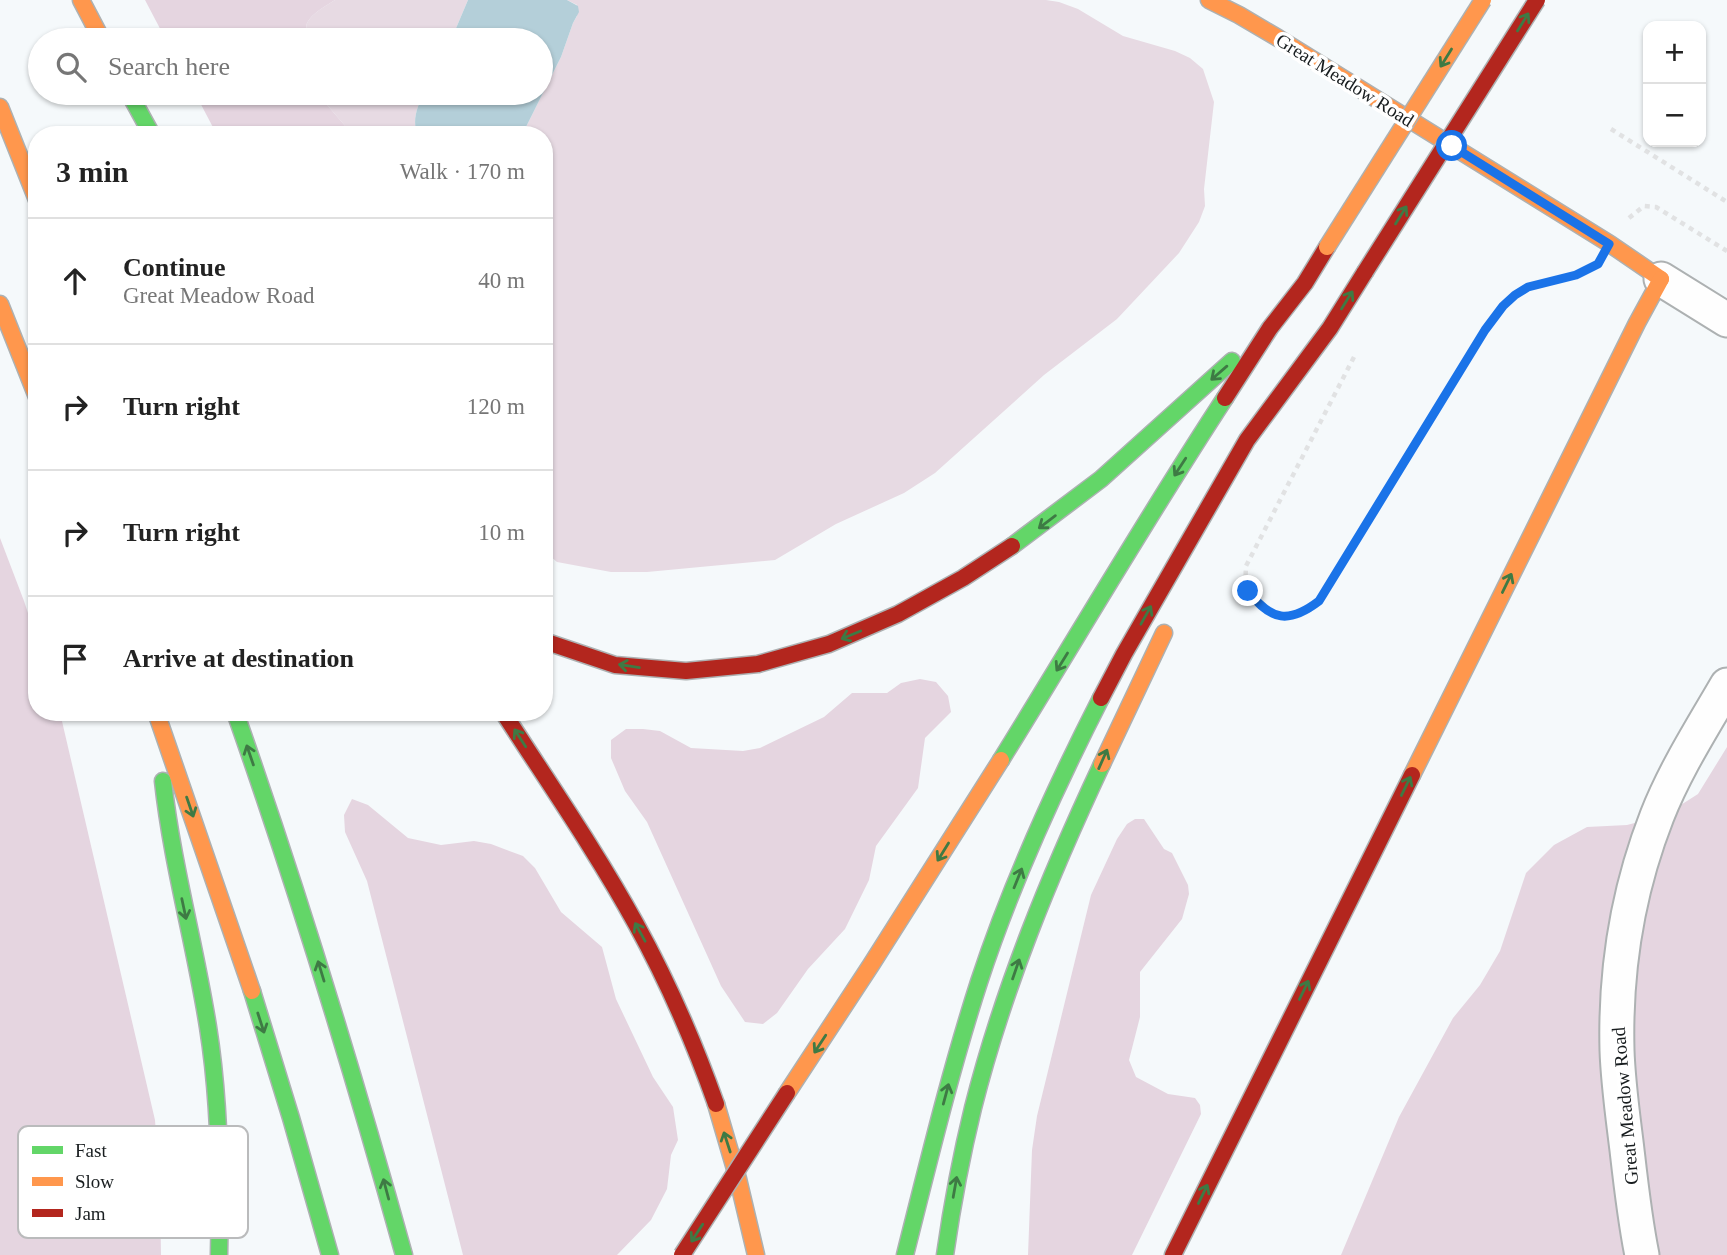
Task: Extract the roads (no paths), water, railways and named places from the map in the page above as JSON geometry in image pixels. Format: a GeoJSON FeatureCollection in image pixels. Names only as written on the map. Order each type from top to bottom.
{"type":"FeatureCollection","features":[{"type":"Feature","properties":{"kind":"main road"},"geometry":{"type":"LineString","coordinates":[[81,0],[96,28]]}},
{"type":"Feature","properties":{"kind":"main road","name":"Great Meadow Road"},"geometry":{"type":"LineString","coordinates":[[1209,0],[1278,38],[1661,279]]}},
{"type":"Feature","properties":{"kind":"main road"},"geometry":{"type":"LineString","coordinates":[[682,1255],[922,886],[1097,606],[1176,473],[1270,328],[1305,283],[1483,0]]}},
{"type":"Feature","properties":{"kind":"main road"},"geometry":{"type":"LineString","coordinates":[[1269,437],[1330,328],[1537,0]]}},
{"type":"Feature","properties":{"kind":"main road"},"geometry":{"type":"LineString","coordinates":[[136,105],[147,126]]}},
{"type":"Feature","properties":{"kind":"main road"},"geometry":{"type":"LineString","coordinates":[[0,107],[28,177]]}},
{"type":"Feature","properties":{"kind":"main road"},"geometry":{"type":"LineString","coordinates":[[1173,1255],[1661,279]]}},
{"type":"Feature","properties":{"kind":"main road"},"geometry":{"type":"LineString","coordinates":[[0,304],[28,374]]}},
{"type":"Feature","properties":{"kind":"main road"},"geometry":{"type":"LineString","coordinates":[[553,645],[607,663],[655,670],[700,671],[760,664],[830,644],[865,630],[934,596],[1045,524],[1121,462],[1270,328]]}},
{"type":"Feature","properties":{"kind":"main road"},"geometry":{"type":"LineString","coordinates":[[905,1255],[949,1082],[976,993],[1017,880],[1063,772],[1124,654],[1247,440],[1330,328]]}},
{"type":"Feature","properties":{"kind":"main road"},"geometry":{"type":"LineString","coordinates":[[945,1255],[956,1182],[978,1086],[998,1021],[1080,810],[1170,620]]}},
{"type":"Feature","properties":{"kind":"main road"},"geometry":{"type":"LineString","coordinates":[[157,721],[170,835],[201,990],[213,1067],[217,1126]]}},
{"type":"Feature","properties":{"kind":"main road"},"geometry":{"type":"LineString","coordinates":[[159,721],[260,1018],[330,1255]]}},
{"type":"Feature","properties":{"kind":"main road"},"geometry":{"type":"LineString","coordinates":[[237,721],[312,939],[404,1255]]}},
{"type":"Feature","properties":{"kind":"main road"},"geometry":{"type":"LineString","coordinates":[[509,721],[613,884],[667,983],[712,1095],[743,1195],[756,1255]]}},
{"type":"Feature","properties":{"kind":"street","name":"Great Meadow Road"},"geometry":{"type":"LineString","coordinates":[[1661,279],[1727,320]]}},
{"type":"Feature","properties":{"kind":"street","name":"Great Meadow Road"},"geometry":{"type":"LineString","coordinates":[[1642,1255],[1627,1153],[1617,1050],[1618,983],[1622,947],[1630,902],[1656,816],[1671,782],[1727,685]]}},
{"type":"Feature","properties":{"kind":"water"},"geometry":{"type":"Polygon","coordinates":[[[468,0],[567,0],[578,6],[579,12],[553,73],[553,28],[456,28],[468,0]]]}},
{"type":"Feature","properties":{"kind":"water"},"geometry":{"type":"Polygon","coordinates":[[[419,105],[537,105],[526,126],[416,126],[419,105]]]}}]}
